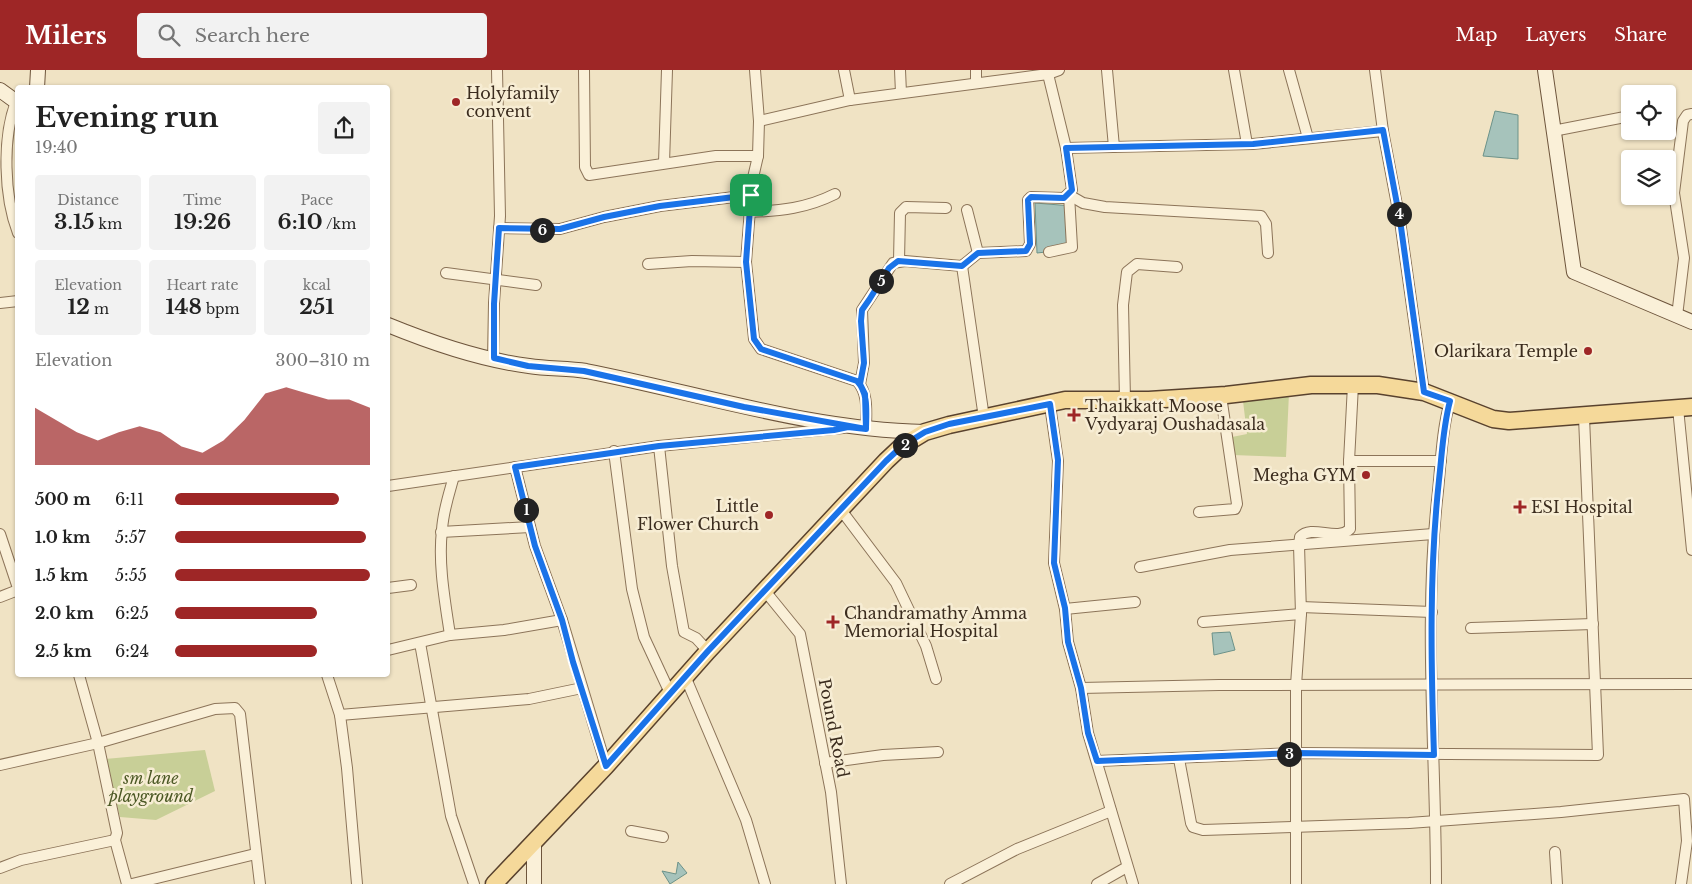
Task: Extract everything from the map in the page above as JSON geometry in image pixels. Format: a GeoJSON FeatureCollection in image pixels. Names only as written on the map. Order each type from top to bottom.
{"type":"FeatureCollection","features":[{"type":"Feature","properties":{"kind":"main road"},"geometry":{"type":"LineString","coordinates":[[494,884],[606,766],[685,676],[886,461],[902,446],[925,432],[949,424],[1064,400],[1125,400],[1221,396],[1311,386],[1401,387],[1424,392],[1501,420],[1584,417],[1685,408]]}},
{"type":"Feature","properties":{"kind":"street"},"geometry":{"type":"LineString","coordinates":[[38,70],[38,85]]}},
{"type":"Feature","properties":{"kind":"street"},"geometry":{"type":"LineString","coordinates":[[494,358],[499,228],[497,70]]}},
{"type":"Feature","properties":{"kind":"street"},"geometry":{"type":"LineString","coordinates":[[584,70],[586,172],[595,175],[716,156],[758,156]]}},
{"type":"Feature","properties":{"kind":"street"},"geometry":{"type":"LineString","coordinates":[[664,163],[667,70]]}},
{"type":"Feature","properties":{"kind":"street"},"geometry":{"type":"LineString","coordinates":[[755,70],[759,121],[758,156],[754,166],[746,262],[751,327],[754,339],[761,349],[846,377],[860,384],[865,394],[866,429]]}},
{"type":"Feature","properties":{"kind":"street"},"geometry":{"type":"LineString","coordinates":[[844,70],[850,100]]}},
{"type":"Feature","properties":{"kind":"street"},"geometry":{"type":"LineString","coordinates":[[900,70],[901,93]]}},
{"type":"Feature","properties":{"kind":"street"},"geometry":{"type":"LineString","coordinates":[[976,70],[976,82]]}},
{"type":"Feature","properties":{"kind":"street"},"geometry":{"type":"LineString","coordinates":[[759,121],[850,100],[1059,70]]}},
{"type":"Feature","properties":{"kind":"street"},"geometry":{"type":"LineString","coordinates":[[1106,70],[1114,146]]}},
{"type":"Feature","properties":{"kind":"street"},"geometry":{"type":"LineString","coordinates":[[1234,70],[1247,144]]}},
{"type":"Feature","properties":{"kind":"street"},"geometry":{"type":"LineString","coordinates":[[1289,70],[1308,138]]}},
{"type":"Feature","properties":{"kind":"street"},"geometry":{"type":"LineString","coordinates":[[1375,70],[1383,130],[1400,220],[1424,392]]}},
{"type":"Feature","properties":{"kind":"street"},"geometry":{"type":"LineString","coordinates":[[1545,70],[1574,272],[1692,322]]}},
{"type":"Feature","properties":{"kind":"street"},"geometry":{"type":"LineString","coordinates":[[1047,72],[1073,185],[1069,195],[1072,247],[1049,252]]}},
{"type":"Feature","properties":{"kind":"street"},"geometry":{"type":"LineString","coordinates":[[0,90],[15,101]]}},
{"type":"Feature","properties":{"kind":"street"},"geometry":{"type":"LineString","coordinates":[[15,107],[10,116],[7,146],[8,189],[15,220]]}},
{"type":"Feature","properties":{"kind":"street"},"geometry":{"type":"LineString","coordinates":[[1677,316],[1684,258],[1674,192],[1683,121],[1687,115],[1692,114]]}},
{"type":"Feature","properties":{"kind":"street"},"geometry":{"type":"LineString","coordinates":[[1553,131],[1621,118]]}},
{"type":"Feature","properties":{"kind":"street"},"geometry":{"type":"LineString","coordinates":[[1066,148],[1247,144],[1383,130]]}},
{"type":"Feature","properties":{"kind":"street"},"geometry":{"type":"LineString","coordinates":[[750,212],[790,210],[807,206],[835,194]]}},
{"type":"Feature","properties":{"kind":"street"},"geometry":{"type":"LineString","coordinates":[[499,228],[560,229],[604,217],[660,206],[751,195]]}},
{"type":"Feature","properties":{"kind":"street"},"geometry":{"type":"LineString","coordinates":[[860,384],[864,363],[862,310],[889,268],[898,261],[962,266],[978,253],[1026,251],[1030,244],[1028,200],[1031,197],[1064,198],[1069,195]]}},
{"type":"Feature","properties":{"kind":"street"},"geometry":{"type":"LineString","coordinates":[[1069,195],[1083,202],[1105,207],[1261,216],[1266,224],[1268,253]]}},
{"type":"Feature","properties":{"kind":"street"},"geometry":{"type":"LineString","coordinates":[[898,261],[902,209],[906,207],[946,208]]}},
{"type":"Feature","properties":{"kind":"street"},"geometry":{"type":"LineString","coordinates":[[967,210],[978,253]]}},
{"type":"Feature","properties":{"kind":"street"},"geometry":{"type":"LineString","coordinates":[[648,264],[692,261],[746,262]]}},
{"type":"Feature","properties":{"kind":"street"},"geometry":{"type":"LineString","coordinates":[[1125,400],[1123,306],[1127,272],[1137,264],[1177,267]]}},
{"type":"Feature","properties":{"kind":"street"},"geometry":{"type":"LineString","coordinates":[[962,266],[984,418]]}},
{"type":"Feature","properties":{"kind":"street"},"geometry":{"type":"LineString","coordinates":[[446,273],[536,285]]}},
{"type":"Feature","properties":{"kind":"street"},"geometry":{"type":"LineString","coordinates":[[0,303],[15,301]]}},
{"type":"Feature","properties":{"kind":"street"},"geometry":{"type":"LineString","coordinates":[[390,326],[432,342],[528,366],[584,371],[744,407],[848,427],[925,432]]}},
{"type":"Feature","properties":{"kind":"street"},"geometry":{"type":"LineString","coordinates":[[1296,884],[1296,685],[1301,610],[1298,545],[1300,537],[1306,532],[1341,533],[1350,529],[1349,461],[1354,385]]}},
{"type":"Feature","properties":{"kind":"street"},"geometry":{"type":"LineString","coordinates":[[1199,512],[1230,511],[1236,509],[1238,504],[1221,396]]}},
{"type":"Feature","properties":{"kind":"street"},"geometry":{"type":"LineString","coordinates":[[1436,884],[1432,685],[1433,534],[1444,428],[1450,401]]}},
{"type":"Feature","properties":{"kind":"street"},"geometry":{"type":"LineString","coordinates":[[1050,404],[1058,460],[1054,563],[1065,608],[1068,642],[1081,688],[1088,733],[1133,884]]}},
{"type":"Feature","properties":{"kind":"street"},"geometry":{"type":"LineString","coordinates":[[1685,408],[1692,550]]}},
{"type":"Feature","properties":{"kind":"street"},"geometry":{"type":"LineString","coordinates":[[1097,761],[1296,753],[1598,755],[1584,417]]}},
{"type":"Feature","properties":{"kind":"street"},"geometry":{"type":"LineString","coordinates":[[390,486],[614,451],[834,430],[848,427]]}},
{"type":"Feature","properties":{"kind":"street"},"geometry":{"type":"LineString","coordinates":[[659,446],[672,566],[682,627],[684,632],[696,638],[708,651]]}},
{"type":"Feature","properties":{"kind":"street"},"geometry":{"type":"LineString","coordinates":[[614,451],[632,589],[644,637],[670,693]]}},
{"type":"Feature","properties":{"kind":"street"},"geometry":{"type":"LineString","coordinates":[[1349,461],[1441,461]]}},
{"type":"Feature","properties":{"kind":"street"},"geometry":{"type":"LineString","coordinates":[[515,467],[530,527],[562,620],[606,766]]}},
{"type":"Feature","properties":{"kind":"street"},"geometry":{"type":"LineString","coordinates":[[450,635],[443,582],[441,532],[444,511],[454,476]]}},
{"type":"Feature","properties":{"kind":"street"},"geometry":{"type":"LineString","coordinates":[[841,510],[896,583],[928,651],[936,680]]}},
{"type":"Feature","properties":{"kind":"street"},"geometry":{"type":"LineString","coordinates":[[441,532],[530,527]]}},
{"type":"Feature","properties":{"kind":"street"},"geometry":{"type":"LineString","coordinates":[[0,534],[15,580]]}},
{"type":"Feature","properties":{"kind":"street"},"geometry":{"type":"LineString","coordinates":[[1140,567],[1230,550],[1433,534]]}},
{"type":"Feature","properties":{"kind":"street"},"geometry":{"type":"LineString","coordinates":[[390,588],[411,585]]}},
{"type":"Feature","properties":{"kind":"street"},"geometry":{"type":"LineString","coordinates":[[0,597],[15,590]]}},
{"type":"Feature","properties":{"kind":"street","name":"Pound Road"},"geometry":{"type":"LineString","coordinates":[[765,591],[800,634],[831,792],[841,884]]}},
{"type":"Feature","properties":{"kind":"street"},"geometry":{"type":"LineString","coordinates":[[1065,608],[1136,602]]}},
{"type":"Feature","properties":{"kind":"street"},"geometry":{"type":"LineString","coordinates":[[1202,622],[1301,610],[1432,612]]}},
{"type":"Feature","properties":{"kind":"street"},"geometry":{"type":"LineString","coordinates":[[390,650],[450,635],[504,630],[562,620]]}},
{"type":"Feature","properties":{"kind":"street"},"geometry":{"type":"LineString","coordinates":[[1471,628],[1592,624]]}},
{"type":"Feature","properties":{"kind":"street"},"geometry":{"type":"LineString","coordinates":[[420,643],[451,816],[474,884]]}},
{"type":"Feature","properties":{"kind":"street"},"geometry":{"type":"LineString","coordinates":[[685,676],[746,820],[765,884]]}},
{"type":"Feature","properties":{"kind":"street"},"geometry":{"type":"LineString","coordinates":[[80,677],[98,743],[117,833],[115,840],[127,884]]}},
{"type":"Feature","properties":{"kind":"street"},"geometry":{"type":"LineString","coordinates":[[328,677],[340,715],[347,768],[357,884]]}},
{"type":"Feature","properties":{"kind":"street"},"geometry":{"type":"LineString","coordinates":[[1081,688],[1296,685],[1692,684]]}},
{"type":"Feature","properties":{"kind":"street"},"geometry":{"type":"LineString","coordinates":[[340,715],[529,698],[582,688]]}},
{"type":"Feature","properties":{"kind":"street"},"geometry":{"type":"LineString","coordinates":[[0,765],[98,743],[215,709],[235,708],[240,714],[260,884]]}},
{"type":"Feature","properties":{"kind":"street"},"geometry":{"type":"LineString","coordinates":[[825,763],[883,755],[938,752]]}},
{"type":"Feature","properties":{"kind":"street"},"geometry":{"type":"LineString","coordinates":[[1178,759],[1193,827],[1203,830],[1436,821],[1561,812],[1684,800],[1687,841],[1682,884]]}},
{"type":"Feature","properties":{"kind":"street"},"geometry":{"type":"LineString","coordinates":[[950,884],[1017,849],[1111,811]]}},
{"type":"Feature","properties":{"kind":"street"},"geometry":{"type":"LineString","coordinates":[[631,831],[664,837]]}},
{"type":"Feature","properties":{"kind":"street"},"geometry":{"type":"LineString","coordinates":[[0,868],[21,860],[115,840]]}},
{"type":"Feature","properties":{"kind":"street"},"geometry":{"type":"LineString","coordinates":[[534,843],[534,884]]}},
{"type":"Feature","properties":{"kind":"street"},"geometry":{"type":"LineString","coordinates":[[1555,852],[1557,884]]}},
{"type":"Feature","properties":{"kind":"street"},"geometry":{"type":"LineString","coordinates":[[132,884],[255,854]]}},
{"type":"Feature","properties":{"kind":"street"},"geometry":{"type":"LineString","coordinates":[[1097,884],[1127,867]]}},
{"type":"Feature","properties":{"kind":"green space"},"geometry":{"type":"Polygon","coordinates":[[[1289,393],[1286,457],[1233,455],[1232,437],[1247,434],[1243,401],[1289,393]]]}},
{"type":"Feature","properties":{"kind":"green space","name":"sm lane playground"},"geometry":{"type":"Polygon","coordinates":[[[205,750],[215,791],[156,820],[120,817],[105,759],[205,750]]]}},
{"type":"Feature","properties":{"kind":"water"},"geometry":{"type":"Polygon","coordinates":[[[1495,111],[1518,115],[1518,159],[1483,156],[1495,111]]]}},
{"type":"Feature","properties":{"kind":"water"},"geometry":{"type":"Polygon","coordinates":[[[1035,203],[1072,206],[1073,249],[1037,253],[1035,203]]]}},
{"type":"Feature","properties":{"kind":"water"},"geometry":{"type":"Polygon","coordinates":[[[1230,632],[1235,650],[1214,655],[1212,633],[1230,632]]]}},
{"type":"Feature","properties":{"kind":"water"},"geometry":{"type":"Polygon","coordinates":[[[678,862],[687,873],[670,884],[662,871],[676,874],[678,862]]]}},
{"type":"Feature","properties":{"kind":"place","name":"Holyfamily convent"},"geometry":{"type":"Point","coordinates":[456,102]}},
{"type":"Feature","properties":{"kind":"place","name":"Olarikara Temple"},"geometry":{"type":"Point","coordinates":[1588,351]}},
{"type":"Feature","properties":{"kind":"place","name":"Thaikkatt Moose Vydyaraj Oushadasala"},"geometry":{"type":"Point","coordinates":[1074,415]}},
{"type":"Feature","properties":{"kind":"place","name":"Megha GYM"},"geometry":{"type":"Point","coordinates":[1366,475]}},
{"type":"Feature","properties":{"kind":"place","name":"ESI Hospital"},"geometry":{"type":"Point","coordinates":[1520,507]}},
{"type":"Feature","properties":{"kind":"place","name":"Little Flower Church"},"geometry":{"type":"Point","coordinates":[769,515]}},
{"type":"Feature","properties":{"kind":"place","name":"Chandramathy Amma Memorial Hospital"},"geometry":{"type":"Point","coordinates":[833,622]}},
{"type":"Feature","properties":{"kind":"route"},"geometry":{"type":"LineString","coordinates":[[751,195],[660,206],[604,217],[560,229],[499,228],[494,304],[494,358],[528,366],[584,371],[744,407],[866,429],[866,408],[865,394],[860,384],[864,372],[862,310],[889,268],[898,261],[962,266],[978,253],[1026,251],[1030,244],[1028,200],[1031,197],[1064,198],[1072,190],[1073,185],[1066,148],[1253,144],[1383,130],[1400,220],[1424,392],[1450,401],[1444,428],[1433,534],[1432,685],[1434,755],[1296,753],[1097,761],[1088,733],[1081,688],[1068,642],[1065,608],[1054,563],[1058,460],[1050,404],[949,424],[925,432],[902,446],[658,705],[606,766],[573,662],[562,620],[535,546],[515,467],[581,456],[755,435],[834,430],[848,427],[866,429],[865,394],[863,387],[860,384],[857,381],[790,358],[772,354],[761,349],[754,339],[748,300],[746,262],[751,195]]}}]}
